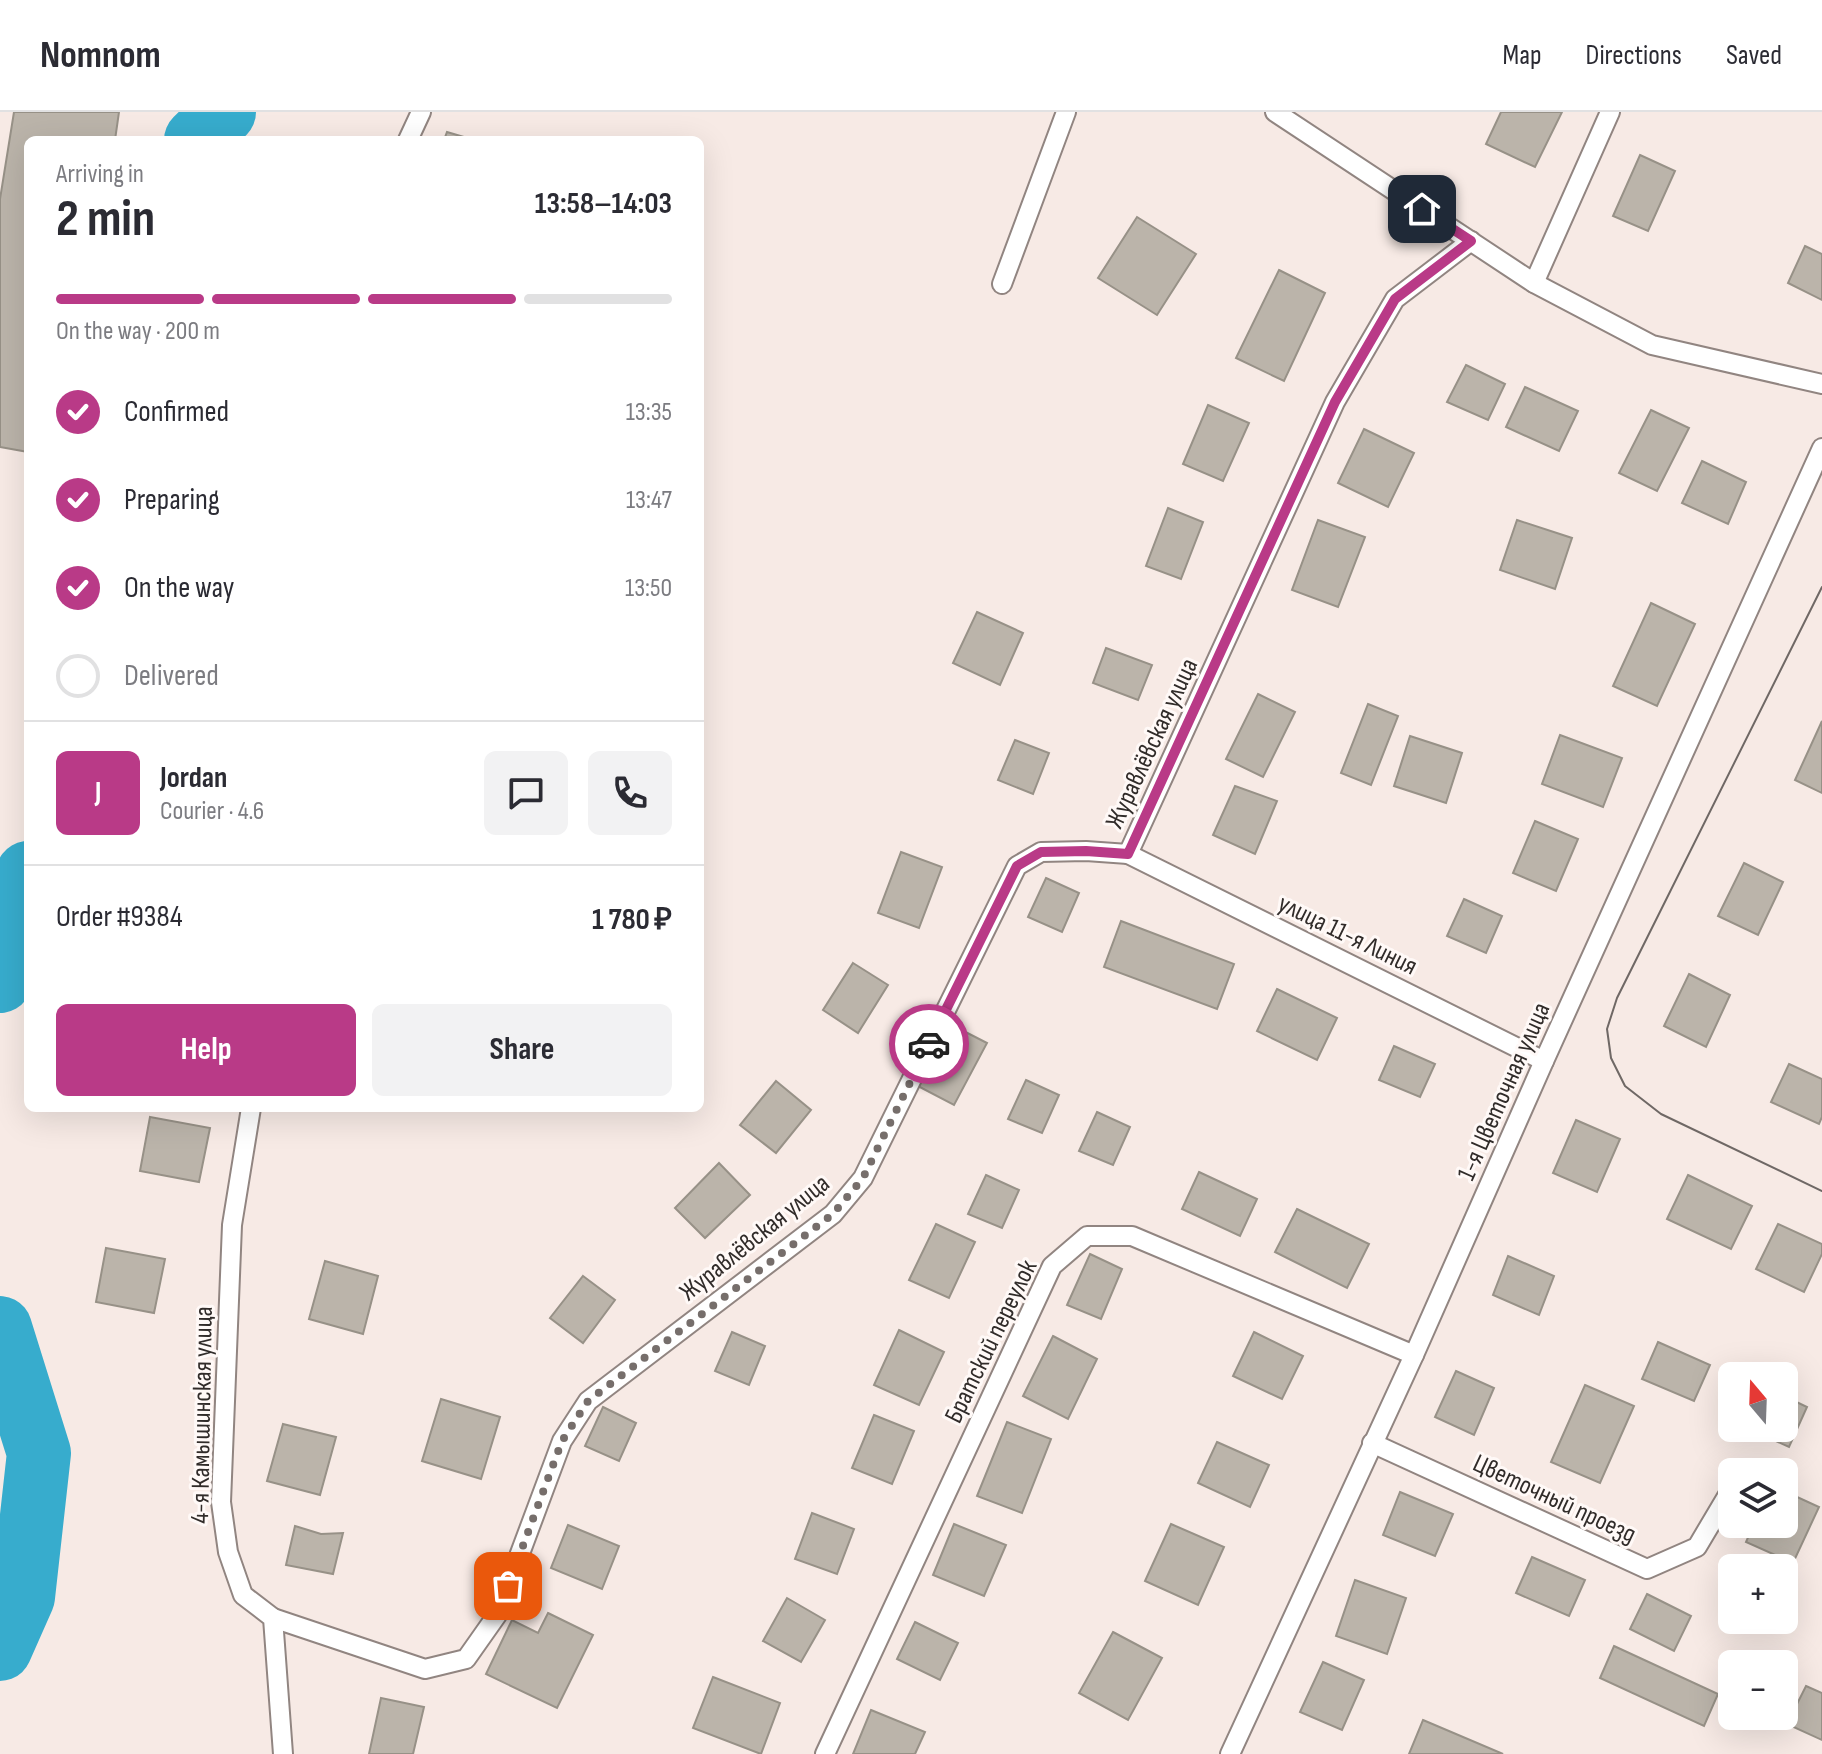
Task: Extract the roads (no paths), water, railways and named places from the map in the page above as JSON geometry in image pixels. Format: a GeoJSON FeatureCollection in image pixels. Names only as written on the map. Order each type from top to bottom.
{"type":"FeatureCollection","features":[{"type":"Feature","properties":{"kind":"lane"},"geometry":{"type":"LineString","coordinates":[[410,136],[421,112]]}},
{"type":"Feature","properties":{"kind":"lane"},"geometry":{"type":"LineString","coordinates":[[1002,284],[1066,112]]}},
{"type":"Feature","properties":{"kind":"lane"},"geometry":{"type":"LineString","coordinates":[[1275,112],[1534,283],[1652,345],[1822,384]]}},
{"type":"Feature","properties":{"kind":"lane"},"geometry":{"type":"LineString","coordinates":[[1534,283],[1610,112]]}},
{"type":"Feature","properties":{"kind":"lane","name":"Журавлёвская улица"},"geometry":{"type":"LineString","coordinates":[[273,1618],[425,1669],[466,1659],[497,1615],[562,1441],[588,1401],[833,1214],[863,1178],[1017,866],[1041,852],[1128,854],[1335,402],[1395,299],[1471,241]]}},
{"type":"Feature","properties":{"kind":"lane","name":"1-я Цветочная улица"},"geometry":{"type":"LineString","coordinates":[[1236,1752],[1372,1443],[1822,448]]}},
{"type":"Feature","properties":{"kind":"lane","name":"улица 11-я Линия"},"geometry":{"type":"LineString","coordinates":[[1128,854],[1544,1061]]}},
{"type":"Feature","properties":{"kind":"lane","name":"4-я Камышинская улица"},"geometry":{"type":"LineString","coordinates":[[250,1112],[232,1225],[221,1502],[228,1552],[243,1595],[273,1618]]}},
{"type":"Feature","properties":{"kind":"lane","name":"Братский переулок"},"geometry":{"type":"LineString","coordinates":[[825,1754],[1052,1266],[1087,1236],[1132,1236],[1414,1355]]}},
{"type":"Feature","properties":{"kind":"lane","name":"Цветочный проезд"},"geometry":{"type":"LineString","coordinates":[[1372,1443],[1647,1569],[1697,1547],[1718,1512]]}},
{"type":"Feature","properties":{"kind":"lane"},"geometry":{"type":"LineString","coordinates":[[273,1618],[283,1754]]}},
{"type":"Feature","properties":{"kind":"waterway"},"geometry":{"type":"LineString","coordinates":[[200,136],[224,112]]}},
{"type":"Feature","properties":{"kind":"waterway"},"geometry":{"type":"LineString","coordinates":[[0,981],[24,888]]}},
{"type":"Feature","properties":{"kind":"waterway"},"geometry":{"type":"LineString","coordinates":[[0,1328],[39,1453],[23,1597],[0,1649]]}},
{"type":"Feature","properties":{"kind":"tram line"},"geometry":{"type":"LineString","coordinates":[[1822,587],[1617,998],[1607,1029],[1611,1058],[1625,1086],[1661,1114],[1822,1191]]}}]}
